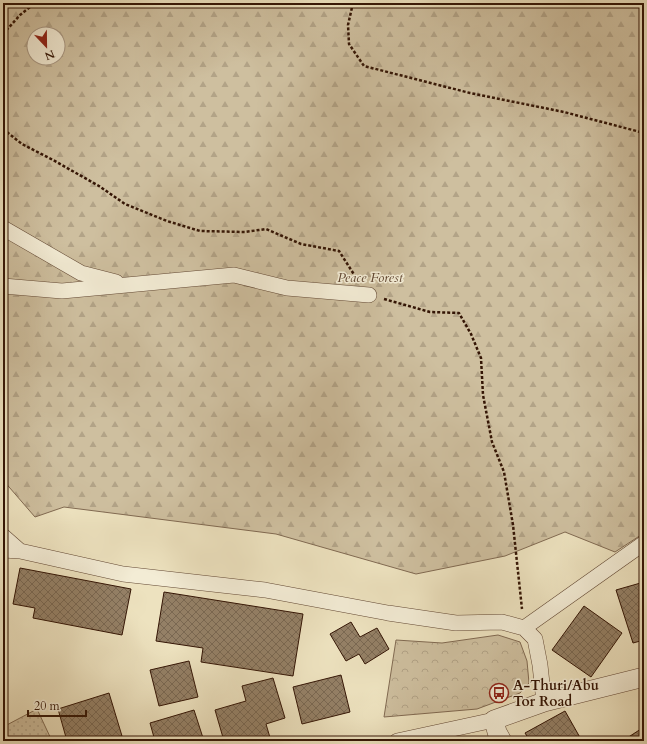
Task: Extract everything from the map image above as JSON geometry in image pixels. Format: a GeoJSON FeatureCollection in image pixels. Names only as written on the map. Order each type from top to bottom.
{"type":"FeatureCollection","features":[{"type":"Feature","properties":{"kind":"street"},"geometry":{"type":"LineString","coordinates":[[3,228],[81,273],[127,285]]}},
{"type":"Feature","properties":{"kind":"street"},"geometry":{"type":"LineString","coordinates":[[3,286],[62,291],[234,275],[287,288],[369,295]]}},
{"type":"Feature","properties":{"kind":"street"},"geometry":{"type":"LineString","coordinates":[[3,536],[20,551]]}},
{"type":"Feature","properties":{"kind":"street"},"geometry":{"type":"LineString","coordinates":[[524,628],[644,542]]}},
{"type":"Feature","properties":{"kind":"street"},"geometry":{"type":"LineString","coordinates":[[3,551],[20,551],[123,574],[265,590],[388,613],[456,623],[502,622],[524,628],[535,639],[540,665],[544,702]]}},
{"type":"Feature","properties":{"kind":"street"},"geometry":{"type":"LineString","coordinates":[[397,741],[494,720],[544,702],[644,677]]}},
{"type":"Feature","properties":{"kind":"street"},"geometry":{"type":"LineString","coordinates":[[494,720],[497,732],[502,741]]}},
{"type":"Feature","properties":{"kind":"path"},"geometry":{"type":"LineString","coordinates":[[3,34],[20,15],[35,3]]}},
{"type":"Feature","properties":{"kind":"path"},"geometry":{"type":"LineString","coordinates":[[352,3],[348,25],[349,44],[364,66],[470,93],[564,112],[644,133]]}},
{"type":"Feature","properties":{"kind":"path"},"geometry":{"type":"LineString","coordinates":[[3,129],[22,144],[54,160],[99,186],[125,204],[167,222],[200,231],[245,232],[266,229],[301,244],[339,251],[369,295],[430,312],[459,313],[471,334],[480,358],[483,395],[492,442],[504,472],[513,526],[524,628]]}},
{"type":"Feature","properties":{"kind":"green space","name":"Peace Forest"},"geometry":{"type":"Polygon","coordinates":[[[3,3],[644,3],[644,533],[615,552],[565,532],[505,556],[416,574],[276,534],[64,507],[35,517],[3,480],[3,3]]]}},
{"type":"Feature","properties":{"kind":"green space"},"geometry":{"type":"Polygon","coordinates":[[[498,635],[520,642],[527,661],[529,683],[520,693],[477,709],[384,717],[396,640],[442,643],[498,635]]]}},
{"type":"Feature","properties":{"kind":"green space"},"geometry":{"type":"Polygon","coordinates":[[[37,709],[52,741],[3,741],[3,727],[37,709]]]}},
{"type":"Feature","properties":{"kind":"building"},"geometry":{"type":"Polygon","coordinates":[[[20,568],[131,589],[122,635],[33,618],[35,608],[13,604],[20,568]]]}},
{"type":"Feature","properties":{"kind":"building"},"geometry":{"type":"Polygon","coordinates":[[[644,582],[644,640],[633,643],[616,590],[644,582]]]}},
{"type":"Feature","properties":{"kind":"building"},"geometry":{"type":"Polygon","coordinates":[[[164,592],[303,614],[293,676],[201,662],[203,648],[156,641],[164,592]]]}},
{"type":"Feature","properties":{"kind":"building"},"geometry":{"type":"Polygon","coordinates":[[[584,606],[622,633],[591,677],[552,650],[584,606]]]}},
{"type":"Feature","properties":{"kind":"building"},"geometry":{"type":"Polygon","coordinates":[[[351,622],[360,637],[377,628],[389,649],[365,664],[359,654],[346,661],[330,634],[351,622]]]}},
{"type":"Feature","properties":{"kind":"building"},"geometry":{"type":"Polygon","coordinates":[[[189,661],[198,697],[159,706],[150,670],[189,661]]]}},
{"type":"Feature","properties":{"kind":"building"},"geometry":{"type":"Polygon","coordinates":[[[341,675],[350,712],[302,724],[293,687],[341,675]]]}},
{"type":"Feature","properties":{"kind":"building"},"geometry":{"type":"Polygon","coordinates":[[[273,678],[285,718],[266,724],[271,741],[224,741],[215,710],[246,701],[242,686],[273,678]]]}},
{"type":"Feature","properties":{"kind":"building"},"geometry":{"type":"Polygon","coordinates":[[[109,693],[122,736],[107,741],[67,741],[58,709],[109,693]]]}},
{"type":"Feature","properties":{"kind":"building"},"geometry":{"type":"Polygon","coordinates":[[[194,710],[204,741],[155,741],[150,723],[194,710]]]}},
{"type":"Feature","properties":{"kind":"building"},"geometry":{"type":"Polygon","coordinates":[[[565,711],[582,741],[530,741],[525,733],[565,711]]]}},
{"type":"Feature","properties":{"kind":"building"},"geometry":{"type":"Polygon","coordinates":[[[644,727],[644,741],[629,741],[627,738],[644,727]]]}},
{"type":"Feature","properties":{"kind":"place","name":"A-Thuri/Abu Tor Road"},"geometry":{"type":"Point","coordinates":[499,693]}}]}
